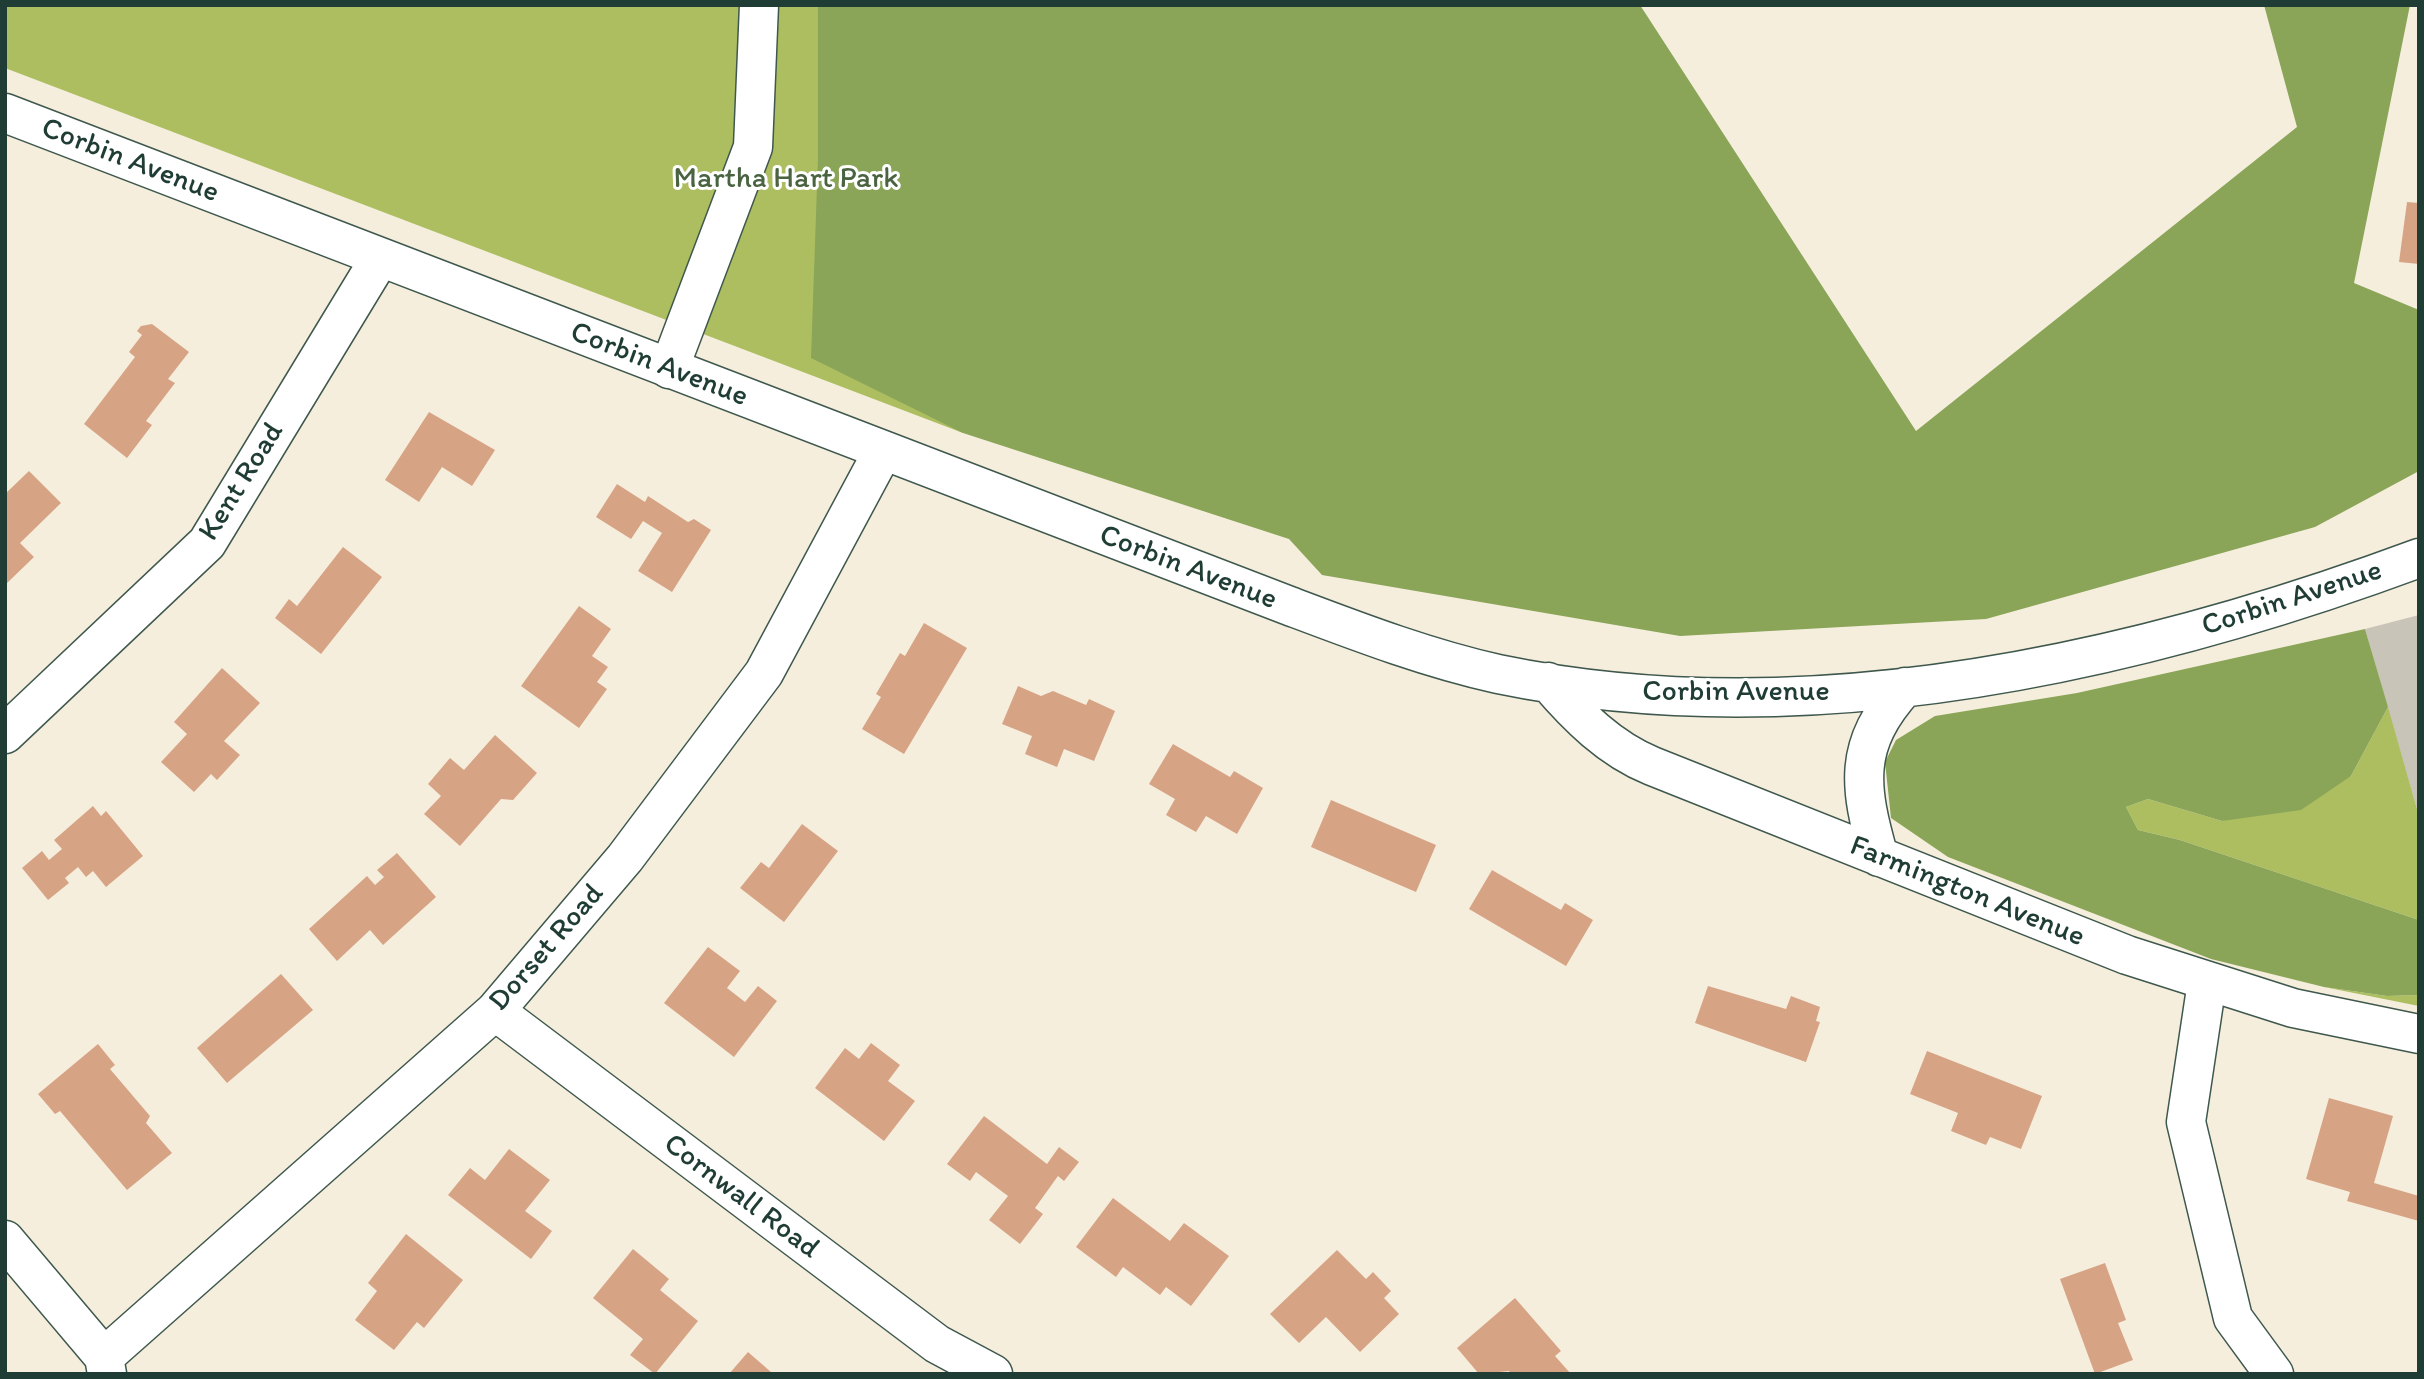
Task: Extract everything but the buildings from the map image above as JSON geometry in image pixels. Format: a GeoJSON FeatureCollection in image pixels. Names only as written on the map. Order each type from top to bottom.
{"type":"FeatureCollection","features":[{"type":"Feature","properties":{"kind":"main road"},"geometry":{"type":"LineString","coordinates":[[669,369],[753,147],[759,5]]}},
{"type":"Feature","properties":{"kind":"main road","name":"Corbin Avenue"},"geometry":{"type":"LineString","coordinates":[[5,113],[1365,634],[1469,667],[1548,682],[1635,692],[1799,694],[1905,687],[2003,675],[2116,652],[2258,612],[2419,558]]}},
{"type":"Feature","properties":{"kind":"main road","name":"Kent Road"},"geometry":{"type":"LineString","coordinates":[[5,734],[207,543],[380,258]]}},
{"type":"Feature","properties":{"kind":"main road","name":"Dorset Road"},"geometry":{"type":"LineString","coordinates":[[106,1365],[495,1011],[625,858],[764,673],[883,451]]}},
{"type":"Feature","properties":{"kind":"main road","name":"Farmington Avenue"},"geometry":{"type":"LineString","coordinates":[[1548,682],[1595,730],[1642,762],[2077,936],[2207,982],[2293,1008],[2419,1034]]}},
{"type":"Feature","properties":{"kind":"main road"},"geometry":{"type":"LineString","coordinates":[[1879,857],[1864,800],[1864,758],[1880,718],[1905,687]]}},
{"type":"Feature","properties":{"kind":"main road"},"geometry":{"type":"LineString","coordinates":[[2207,982],[2186,1122],[2233,1318],[2274,1374]]}},
{"type":"Feature","properties":{"kind":"main road","name":"Cornwall Road"},"geometry":{"type":"LineString","coordinates":[[495,1011],[937,1344],[993,1374]]}},
{"type":"Feature","properties":{"kind":"main road"},"geometry":{"type":"LineString","coordinates":[[5,1240],[106,1365]]}},
{"type":"Feature","properties":{"kind":"shaded area"},"geometry":{"type":"Polygon","coordinates":[[[2419,615],[2419,816],[2365,629],[2419,615]]]}},
{"type":"Feature","properties":{"kind":"green space","name":"Martha Hart Park"},"geometry":{"type":"Polygon","coordinates":[[[5,5],[960,5],[963,433],[5,68],[5,5]]]}},
{"type":"Feature","properties":{"kind":"green space"},"geometry":{"type":"Polygon","coordinates":[[[818,5],[1640,5],[1916,431],[2297,127],[2264,5],[2410,5],[2354,283],[2419,310],[2419,471],[2315,527],[1986,619],[1680,636],[1322,575],[1289,539],[963,433],[811,358],[818,157],[818,5]]]}},
{"type":"Feature","properties":{"kind":"green space"},"geometry":{"type":"Polygon","coordinates":[[[2365,629],[2388,707],[2351,776],[2301,810],[2222,821],[2148,799],[2126,807],[2138,830],[2180,840],[2419,920],[2419,995],[2387,996],[2324,987],[2211,959],[1948,857],[1891,818],[1885,762],[1896,740],[1935,716],[2077,693],[2365,629]]]}},
{"type":"Feature","properties":{"kind":"green space"},"geometry":{"type":"Polygon","coordinates":[[[2388,707],[2419,816],[2419,920],[2180,840],[2138,830],[2126,807],[2148,799],[2222,821],[2351,776],[2388,707]]]}},
{"type":"Feature","properties":{"kind":"green space"},"geometry":{"type":"Polygon","coordinates":[[[2324,987],[2387,996],[2419,995],[2419,1006],[2324,987]]]}}]}
